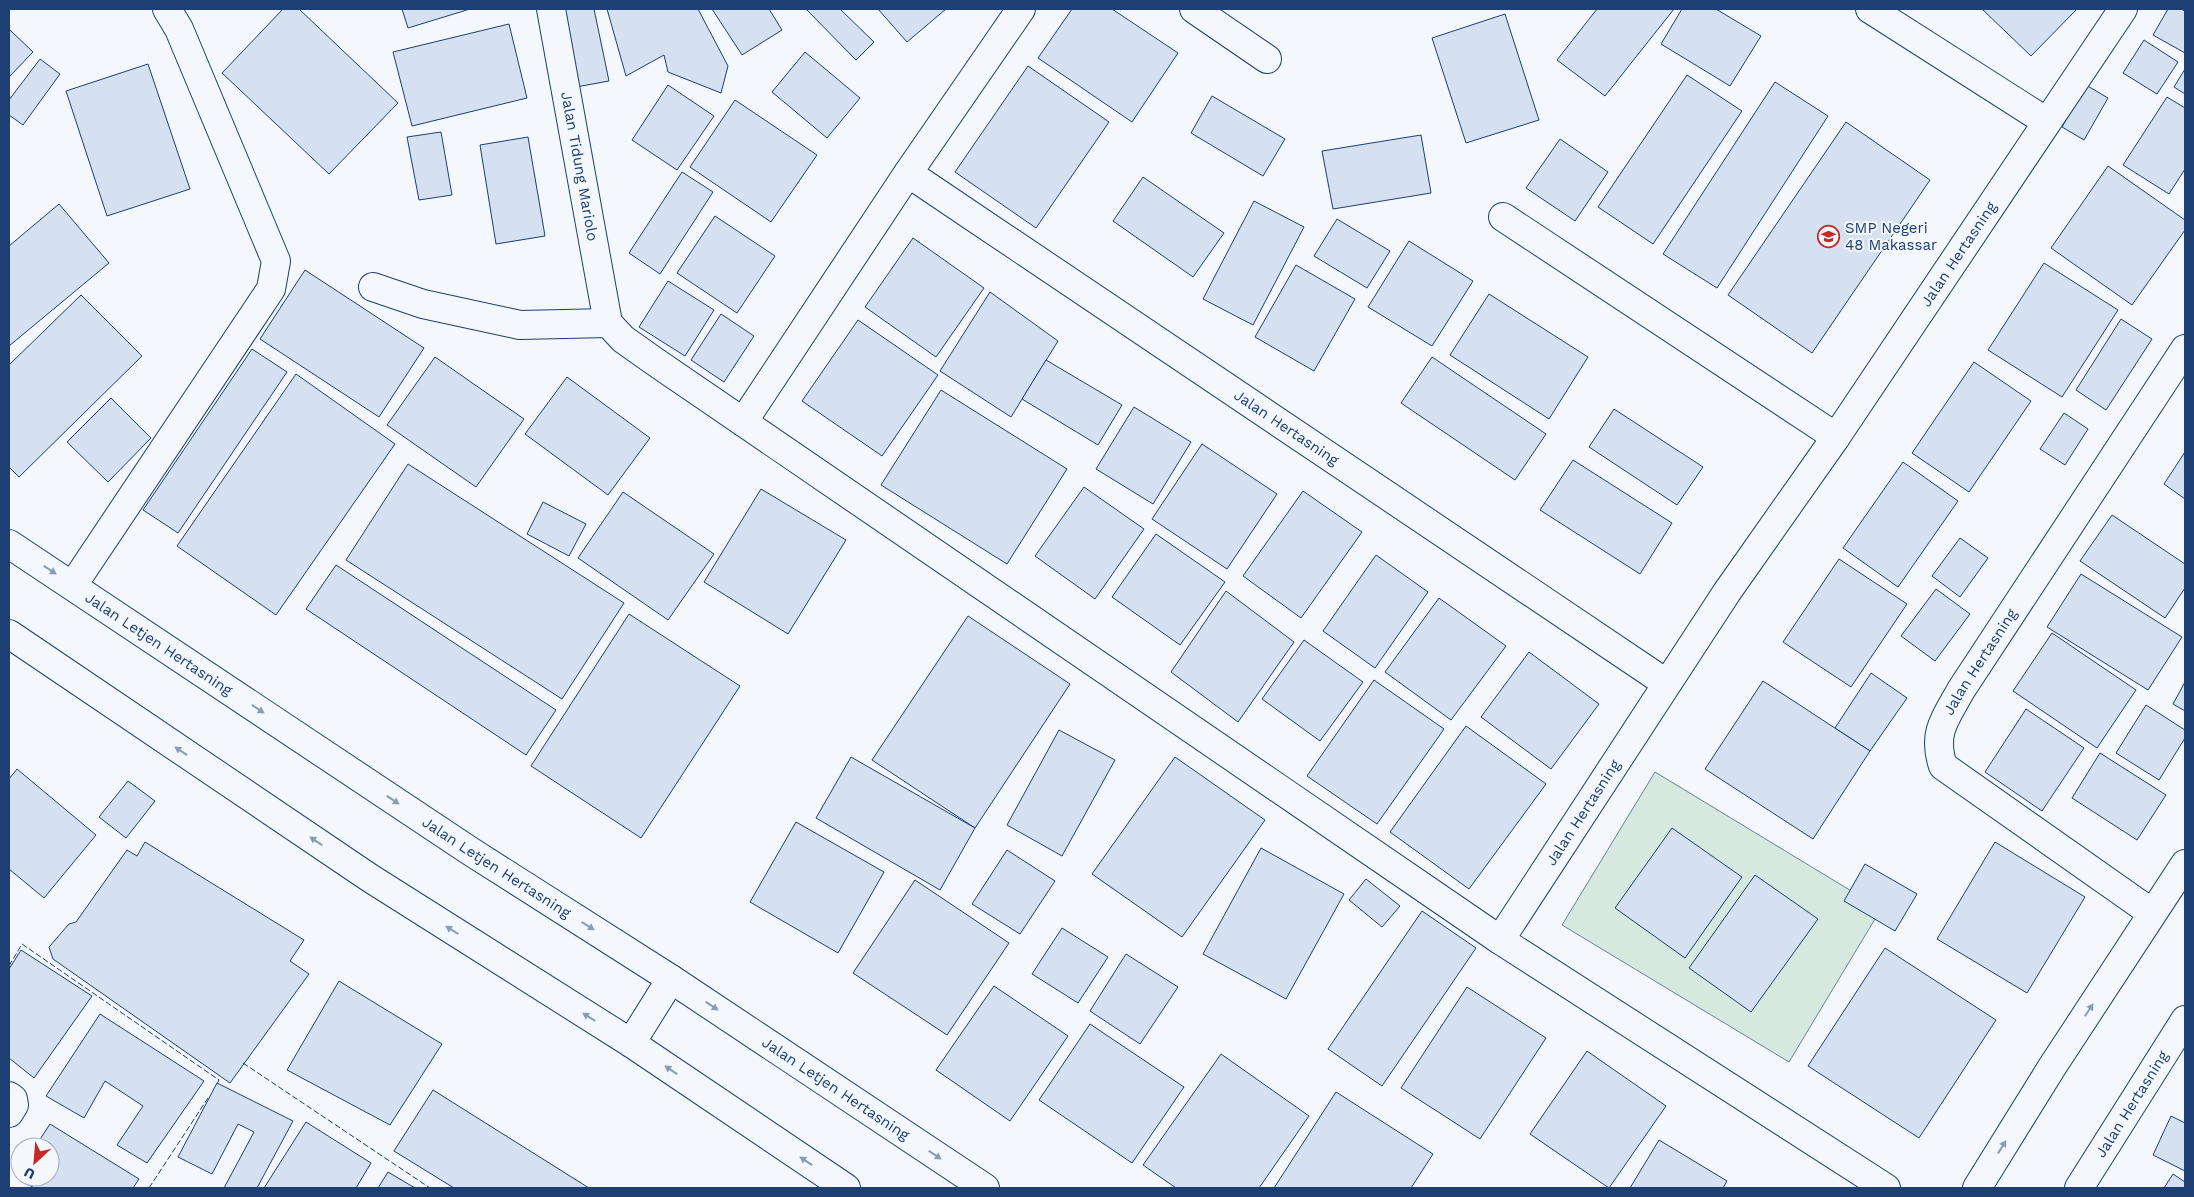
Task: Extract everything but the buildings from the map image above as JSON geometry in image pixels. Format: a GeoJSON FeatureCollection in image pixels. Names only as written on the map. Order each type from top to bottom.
{"type":"FeatureCollection","features":[{"type":"Feature","properties":{"kind":"street"},"geometry":{"type":"LineString","coordinates":[[73,586],[271,289],[276,261],[179,29],[167,9]]}},
{"type":"Feature","properties":{"kind":"street","name":"Jalan Tidung Mariolo"},"geometry":{"type":"LineString","coordinates":[[551,9],[608,323]]}},
{"type":"Feature","properties":{"kind":"street"},"geometry":{"type":"LineString","coordinates":[[743,422],[908,173],[1021,9]]}},
{"type":"Feature","properties":{"kind":"street"},"geometry":{"type":"LineString","coordinates":[[1194,9],[1267,59]]}},
{"type":"Feature","properties":{"kind":"street"},"geometry":{"type":"LineString","coordinates":[[1870,9],[2047,122]]}},
{"type":"Feature","properties":{"kind":"street","name":"Jalan Hertasning"},"geometry":{"type":"LineString","coordinates":[[1500,940],[1666,683],[1836,437],[2123,9]]}},
{"type":"Feature","properties":{"kind":"street","name":"Jalan Hertasning"},"geometry":{"type":"LineString","coordinates":[[908,173],[1666,683]]}},
{"type":"Feature","properties":{"kind":"street"},"geometry":{"type":"LineString","coordinates":[[1503,217],[1836,437]]}},
{"type":"Feature","properties":{"kind":"street"},"geometry":{"type":"LineString","coordinates":[[373,287],[423,304],[520,325],[608,323],[631,344],[743,422],[1500,940],[1886,1188]]}},
{"type":"Feature","properties":{"kind":"street","name":"Jalan Hertasning"},"geometry":{"type":"LineString","coordinates":[[2152,913],[1943,766],[1938,743],[1939,729],[1961,690],[2185,350]]}},
{"type":"Feature","properties":{"kind":"street","name":"Jalan Letjen Hertasning"},"geometry":{"type":"LineString","coordinates":[[9,544],[470,851],[672,979],[985,1188]]}},
{"type":"Feature","properties":{"kind":"street"},"geometry":{"type":"LineString","coordinates":[[9,634],[370,878],[630,1043],[846,1188]]}},
{"type":"Feature","properties":{"kind":"street"},"geometry":{"type":"LineString","coordinates":[[1976,1188],[2185,864]]}},
{"type":"Feature","properties":{"kind":"street"},"geometry":{"type":"LineString","coordinates":[[630,1043],[672,979]]}},
{"type":"Feature","properties":{"kind":"street","name":"Jalan Hertasning"},"geometry":{"type":"LineString","coordinates":[[2078,1188],[2185,1020]]}},
{"type":"Feature","properties":{"kind":"street"},"geometry":{"type":"LineString","coordinates":[[9,1096],[13,1099],[14,1105],[9,1113]]}},
{"type":"Feature","properties":{"kind":"shaded area"},"geometry":{"type":"Polygon","coordinates":[[[1655,772],[1881,909],[1789,1062],[1562,925],[1655,772]]]}},
{"type":"Feature","properties":{"kind":"fence"},"geometry":{"type":"LineString","coordinates":[[9,966],[22,944],[219,1080],[216,1086]]}},
{"type":"Feature","properties":{"kind":"fence"},"geometry":{"type":"LineString","coordinates":[[243,1063],[430,1188]]}},
{"type":"Feature","properties":{"kind":"fence"},"geometry":{"type":"LineString","coordinates":[[149,1188],[208,1098]]}},
{"type":"Feature","properties":{"kind":"place","name":"SMP Negeri 48 Makassar"},"geometry":{"type":"Point","coordinates":[1829,237]}}]}
